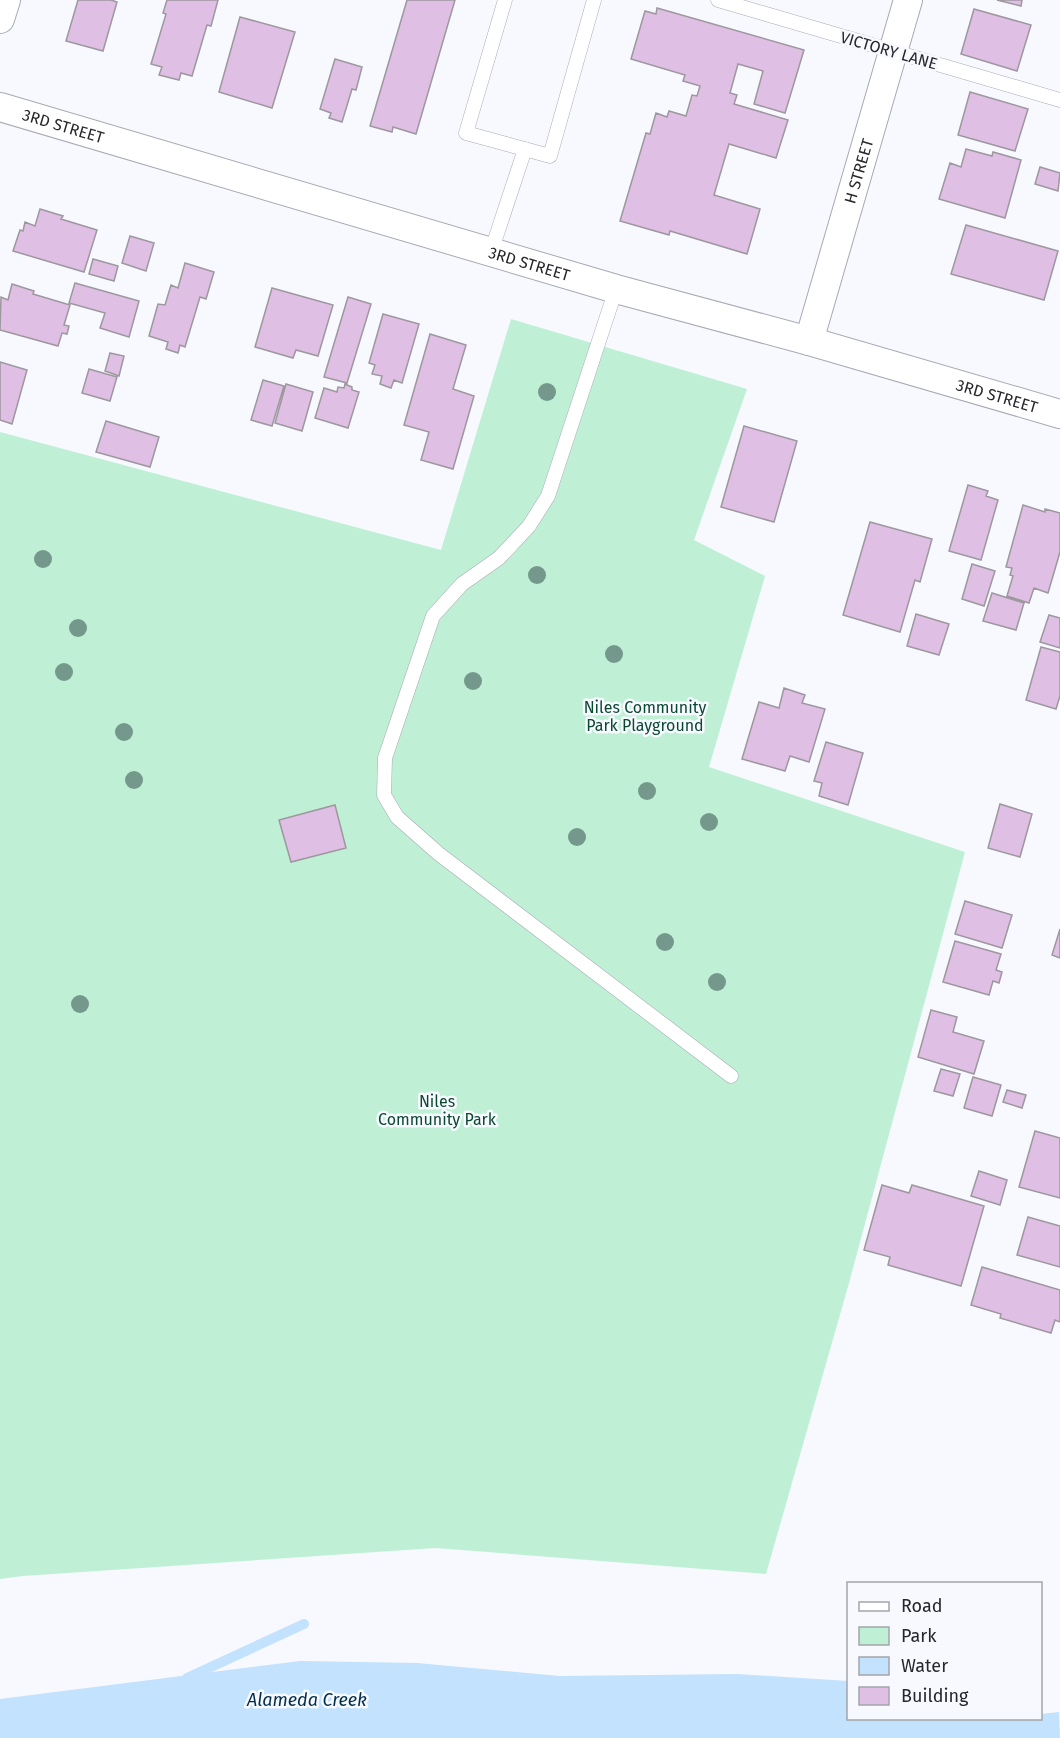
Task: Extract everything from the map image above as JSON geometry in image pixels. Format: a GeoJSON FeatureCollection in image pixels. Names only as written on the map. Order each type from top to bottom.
{"type":"FeatureCollection","features":[{"type":"Feature","properties":{"kind":"street"},"geometry":{"type":"LineString","coordinates":[[0,19],[6,0]]}},
{"type":"Feature","properties":{"kind":"street","name":"H STREET"},"geometry":{"type":"LineString","coordinates":[[809,341],[908,0]]}},
{"type":"Feature","properties":{"kind":"street","name":"3RD STREET"},"geometry":{"type":"LineString","coordinates":[[0,107],[616,290],[809,341],[1060,414]]}},
{"type":"Feature","properties":{"kind":"lane"},"geometry":{"type":"LineString","coordinates":[[505,0],[466,133],[550,156],[594,0]]}},
{"type":"Feature","properties":{"kind":"lane","name":"VICTORY LANE"},"geometry":{"type":"LineString","coordinates":[[718,0],[1060,100]]}},
{"type":"Feature","properties":{"kind":"lane"},"geometry":{"type":"LineString","coordinates":[[491,252],[525,149]]}},
{"type":"Feature","properties":{"kind":"lane"},"geometry":{"type":"LineString","coordinates":[[616,290],[548,496],[529,526],[499,558],[462,584],[433,616],[385,758],[384,795],[397,817],[439,854],[731,1076]]}},
{"type":"Feature","properties":{"kind":"green space","name":"Niles Community Park"},"geometry":{"type":"Polygon","coordinates":[[[511,319],[747,389],[694,540],[765,576],[709,767],[965,852],[849,1283],[766,1574],[436,1548],[0,1579],[0,432],[441,550],[511,319]]]}},
{"type":"Feature","properties":{"kind":"water","name":"Alameda Creek"},"geometry":{"type":"Polygon","coordinates":[[[300,1661],[417,1663],[560,1676],[737,1674],[847,1681],[847,1720],[1042,1720],[1042,1714],[1059,1712],[1060,1738],[0,1738],[0,1699],[300,1661]]]}},
{"type":"Feature","properties":{"kind":"building"},"geometry":{"type":"Polygon","coordinates":[[[78,0],[117,2],[103,51],[66,41],[78,0]]]}},
{"type":"Feature","properties":{"kind":"building"},"geometry":{"type":"Polygon","coordinates":[[[167,0],[218,0],[211,26],[207,25],[192,76],[181,73],[179,80],[159,75],[162,67],[151,64],[166,14],[163,13],[167,0]]]}},
{"type":"Feature","properties":{"kind":"building"},"geometry":{"type":"Polygon","coordinates":[[[407,0],[455,0],[416,134],[393,127],[392,132],[370,126],[407,0]]]}},
{"type":"Feature","properties":{"kind":"building"},"geometry":{"type":"Polygon","coordinates":[[[997,0],[1022,0],[1021,6],[997,0]]]}},
{"type":"Feature","properties":{"kind":"building"},"geometry":{"type":"Polygon","coordinates":[[[657,8],[804,50],[785,113],[754,104],[763,71],[738,64],[730,93],[737,95],[734,104],[788,120],[776,158],[729,144],[714,195],[760,209],[747,254],[670,231],[669,235],[620,221],[646,133],[650,134],[656,113],[667,117],[669,111],[686,116],[692,95],[697,96],[700,86],[683,81],[685,75],[631,59],[645,11],[656,14],[657,8]]]}},
{"type":"Feature","properties":{"kind":"building"},"geometry":{"type":"Polygon","coordinates":[[[974,9],[1031,25],[1017,71],[961,54],[974,9]]]}},
{"type":"Feature","properties":{"kind":"building"},"geometry":{"type":"Polygon","coordinates":[[[240,17],[295,32],[272,108],[219,92],[240,17]]]}},
{"type":"Feature","properties":{"kind":"building"},"geometry":{"type":"Polygon","coordinates":[[[335,59],[362,67],[356,90],[352,89],[342,122],[329,118],[331,113],[320,109],[335,59]]]}},
{"type":"Feature","properties":{"kind":"building"},"geometry":{"type":"Polygon","coordinates":[[[970,92],[1028,109],[1015,151],[958,135],[970,92]]]}},
{"type":"Feature","properties":{"kind":"building"},"geometry":{"type":"Polygon","coordinates":[[[966,149],[992,156],[993,152],[1021,160],[1005,218],[939,199],[950,163],[961,167],[966,149]]]}},
{"type":"Feature","properties":{"kind":"building"},"geometry":{"type":"Polygon","coordinates":[[[1040,167],[1060,173],[1058,191],[1035,184],[1040,167]]]}},
{"type":"Feature","properties":{"kind":"building"},"geometry":{"type":"Polygon","coordinates":[[[40,209],[63,216],[61,219],[97,230],[84,272],[13,251],[25,222],[35,226],[40,209]]]}},
{"type":"Feature","properties":{"kind":"building"},"geometry":{"type":"Polygon","coordinates":[[[966,225],[1058,251],[1044,300],[951,274],[966,225]]]}},
{"type":"Feature","properties":{"kind":"building"},"geometry":{"type":"Polygon","coordinates":[[[130,236],[154,243],[146,271],[122,263],[130,236]]]}},
{"type":"Feature","properties":{"kind":"building"},"geometry":{"type":"Polygon","coordinates":[[[93,259],[118,266],[114,281],[89,274],[93,259]]]}},
{"type":"Feature","properties":{"kind":"building"},"geometry":{"type":"Polygon","coordinates":[[[185,263],[214,272],[206,299],[200,297],[185,347],[180,345],[178,353],[166,349],[168,342],[149,336],[158,304],[165,305],[171,285],[178,288],[185,263]]]}},
{"type":"Feature","properties":{"kind":"building"},"geometry":{"type":"Polygon","coordinates":[[[75,283],[139,301],[129,337],[100,328],[105,313],[69,303],[75,283]]]}},
{"type":"Feature","properties":{"kind":"building"},"geometry":{"type":"Polygon","coordinates":[[[12,284],[34,291],[33,294],[70,305],[64,325],[69,326],[67,334],[62,333],[58,346],[0,330],[1,297],[8,300],[12,284]]]}},
{"type":"Feature","properties":{"kind":"building"},"geometry":{"type":"Polygon","coordinates":[[[272,288],[333,305],[318,356],[296,350],[293,358],[255,347],[272,288]]]}},
{"type":"Feature","properties":{"kind":"building"},"geometry":{"type":"Polygon","coordinates":[[[348,297],[371,304],[347,383],[324,377],[348,297]]]}},
{"type":"Feature","properties":{"kind":"building"},"geometry":{"type":"Polygon","coordinates":[[[383,314],[419,324],[402,383],[394,380],[391,388],[380,384],[382,376],[372,374],[375,365],[369,363],[383,314]]]}},
{"type":"Feature","properties":{"kind":"building"},"geometry":{"type":"Polygon","coordinates":[[[430,334],[466,345],[453,389],[474,396],[453,469],[421,460],[429,432],[404,425],[430,334]]]}},
{"type":"Feature","properties":{"kind":"building"},"geometry":{"type":"Polygon","coordinates":[[[110,353],[124,356],[119,376],[105,371],[110,353]]]}},
{"type":"Feature","properties":{"kind":"building"},"geometry":{"type":"Polygon","coordinates":[[[0,362],[27,370],[12,424],[0,420],[0,362]]]}},
{"type":"Feature","properties":{"kind":"building"},"geometry":{"type":"Polygon","coordinates":[[[89,369],[117,377],[110,401],[82,393],[89,369]]]}},
{"type":"Feature","properties":{"kind":"building"},"geometry":{"type":"Polygon","coordinates":[[[263,380],[284,386],[272,426],[251,420],[263,380]]]}},
{"type":"Feature","properties":{"kind":"building"},"geometry":{"type":"Polygon","coordinates":[[[286,384],[313,392],[302,431],[275,423],[286,384]]]}},
{"type":"Feature","properties":{"kind":"building"},"geometry":{"type":"Polygon","coordinates":[[[345,384],[359,392],[348,428],[315,418],[324,388],[337,392],[338,387],[344,388],[345,384]]]}},
{"type":"Feature","properties":{"kind":"building"},"geometry":{"type":"Polygon","coordinates":[[[106,421],[159,437],[150,467],[96,452],[106,421]]]}},
{"type":"Feature","properties":{"kind":"building"},"geometry":{"type":"Polygon","coordinates":[[[744,426],[797,441],[774,522],[721,507],[744,426]]]}},
{"type":"Feature","properties":{"kind":"building"},"geometry":{"type":"Polygon","coordinates":[[[968,485],[988,491],[986,496],[998,500],[981,560],[949,551],[968,485]]]}},
{"type":"Feature","properties":{"kind":"building"},"geometry":{"type":"Polygon","coordinates":[[[1023,505],[1045,512],[1045,509],[1060,513],[1060,552],[1048,593],[1034,588],[1029,603],[1007,596],[1013,576],[1010,575],[1012,568],[1006,567],[1023,505]]]}},
{"type":"Feature","properties":{"kind":"building"},"geometry":{"type":"Polygon","coordinates":[[[870,522],[932,539],[920,582],[915,580],[900,632],[843,615],[870,522]]]}},
{"type":"Feature","properties":{"kind":"building"},"geometry":{"type":"Polygon","coordinates":[[[972,564],[995,571],[984,606],[962,599],[972,564]]]}},
{"type":"Feature","properties":{"kind":"building"},"geometry":{"type":"Polygon","coordinates":[[[992,593],[1024,603],[1016,630],[983,621],[992,593]]]}},
{"type":"Feature","properties":{"kind":"building"},"geometry":{"type":"Polygon","coordinates":[[[916,614],[949,624],[939,655],[907,646],[916,614]]]}},
{"type":"Feature","properties":{"kind":"building"},"geometry":{"type":"Polygon","coordinates":[[[1049,615],[1060,618],[1060,648],[1040,642],[1049,615]]]}},
{"type":"Feature","properties":{"kind":"building"},"geometry":{"type":"Polygon","coordinates":[[[1041,647],[1060,652],[1060,696],[1056,709],[1026,700],[1041,647]]]}},
{"type":"Feature","properties":{"kind":"building"},"geometry":{"type":"Polygon","coordinates":[[[784,688],[805,695],[802,703],[825,709],[809,762],[790,756],[785,771],[742,759],[759,702],[779,708],[784,688]]]}},
{"type":"Feature","properties":{"kind":"building"},"geometry":{"type":"Polygon","coordinates":[[[826,742],[863,753],[848,805],[819,796],[822,783],[814,781],[826,742]]]}},
{"type":"Feature","properties":{"kind":"building"},"geometry":{"type":"Polygon","coordinates":[[[1000,804],[1032,814],[1020,857],[988,848],[1000,804]]]}},
{"type":"Feature","properties":{"kind":"building"},"geometry":{"type":"Polygon","coordinates":[[[335,805],[346,848],[291,862],[279,820],[335,805]]]}},
{"type":"Feature","properties":{"kind":"building"},"geometry":{"type":"Polygon","coordinates":[[[965,901],[1012,915],[1002,948],[955,934],[965,901]]]}},
{"type":"Feature","properties":{"kind":"building"},"geometry":{"type":"Polygon","coordinates":[[[1060,929],[1060,958],[1052,955],[1060,929]]]}},
{"type":"Feature","properties":{"kind":"building"},"geometry":{"type":"Polygon","coordinates":[[[955,941],[1001,954],[996,970],[1002,972],[999,983],[993,981],[989,995],[943,982],[955,941]]]}},
{"type":"Feature","properties":{"kind":"building"},"geometry":{"type":"Polygon","coordinates":[[[931,1010],[957,1017],[953,1032],[984,1041],[974,1074],[918,1057],[931,1010]]]}},
{"type":"Feature","properties":{"kind":"building"},"geometry":{"type":"Polygon","coordinates":[[[941,1069],[960,1074],[953,1096],[934,1091],[941,1069]]]}},
{"type":"Feature","properties":{"kind":"building"},"geometry":{"type":"Polygon","coordinates":[[[973,1077],[1001,1085],[992,1116],[964,1108],[973,1077]]]}},
{"type":"Feature","properties":{"kind":"building"},"geometry":{"type":"Polygon","coordinates":[[[1007,1090],[1026,1095],[1022,1108],[1003,1102],[1007,1090]]]}},
{"type":"Feature","properties":{"kind":"building"},"geometry":{"type":"Polygon","coordinates":[[[1035,1131],[1060,1138],[1060,1198],[1019,1187],[1035,1131]]]}},
{"type":"Feature","properties":{"kind":"building"},"geometry":{"type":"Polygon","coordinates":[[[979,1171],[1007,1180],[1000,1205],[971,1196],[979,1171]]]}},
{"type":"Feature","properties":{"kind":"building"},"geometry":{"type":"Polygon","coordinates":[[[882,1185],[909,1193],[912,1185],[984,1206],[961,1286],[888,1265],[890,1257],[864,1250],[882,1185]]]}},
{"type":"Feature","properties":{"kind":"building"},"geometry":{"type":"Polygon","coordinates":[[[1028,1217],[1060,1226],[1060,1267],[1017,1255],[1028,1217]]]}},
{"type":"Feature","properties":{"kind":"building"},"geometry":{"type":"Polygon","coordinates":[[[982,1267],[1060,1290],[1060,1322],[1055,1320],[1051,1333],[1000,1318],[1001,1314],[971,1305],[982,1267]]]}},
{"type":"Feature","properties":{"kind":"waterway"},"geometry":{"type":"LineString","coordinates":[[187,1678],[304,1624]]}},
{"type":"Feature","properties":{"kind":"park label","name":"Niles Community Park Playground"},"geometry":{"type":"Point","coordinates":[645,716]}}]}
